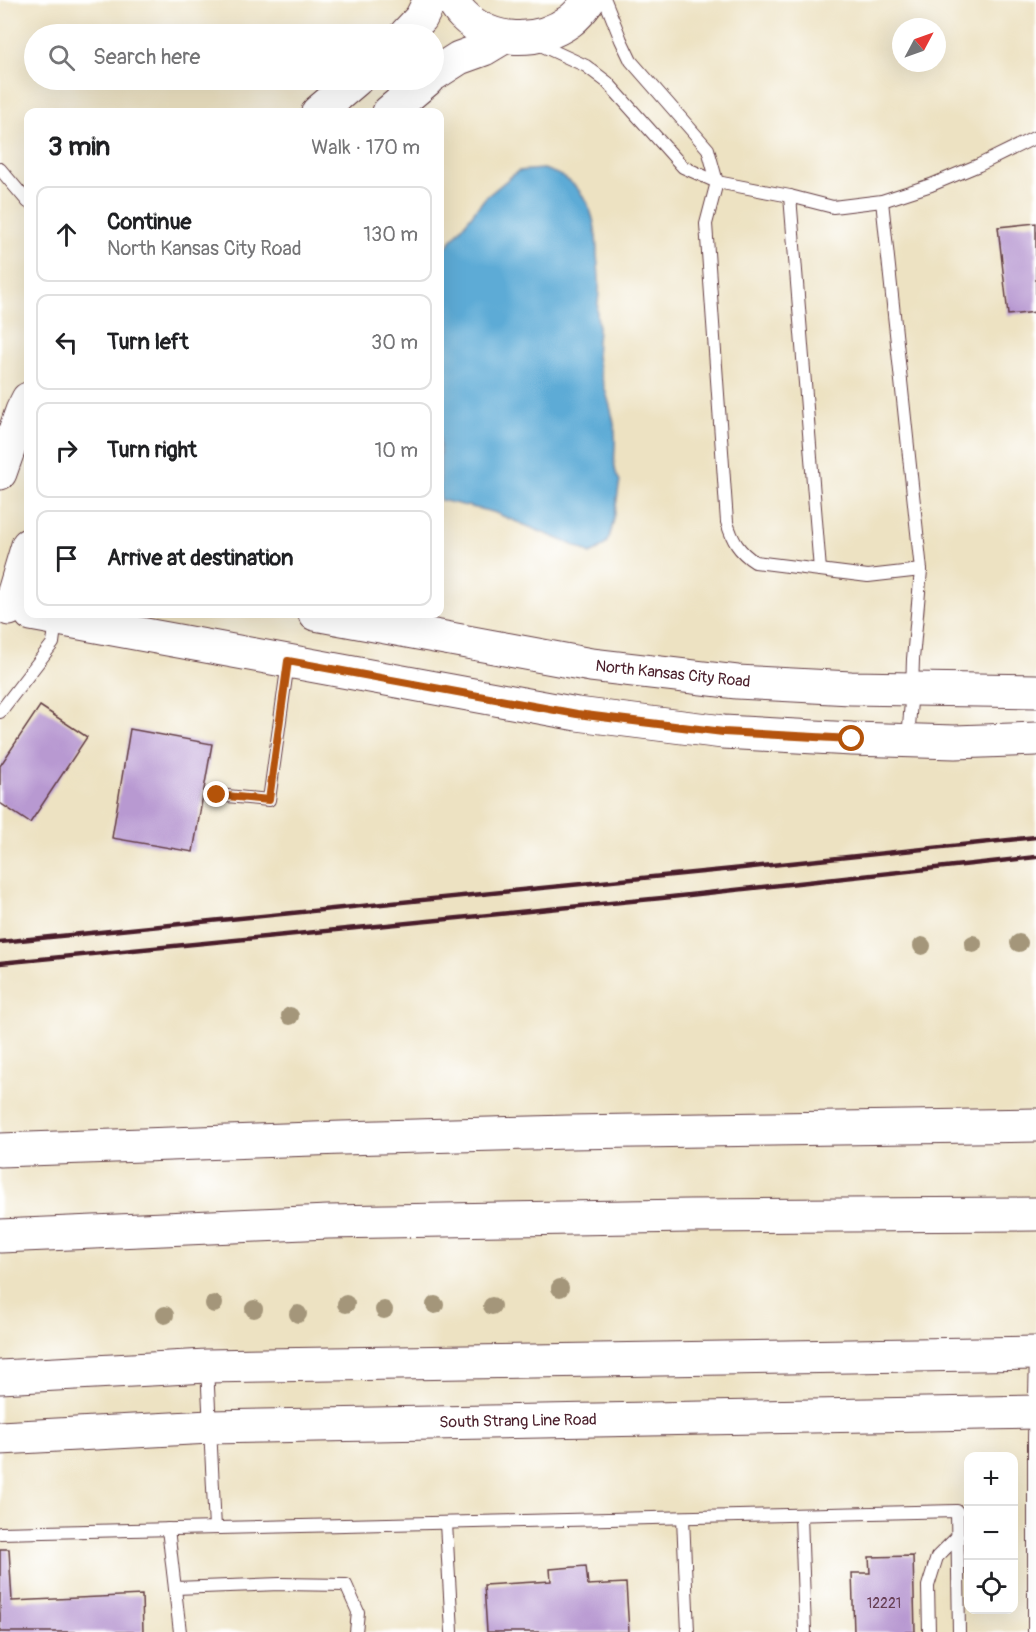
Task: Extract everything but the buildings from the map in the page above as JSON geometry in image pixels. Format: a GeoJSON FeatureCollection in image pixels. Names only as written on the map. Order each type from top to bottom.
{"type":"FeatureCollection","features":[{"type":"Feature","properties":{"kind":"main road"},"geometry":{"type":"LineString","coordinates":[[415,24],[430,0]]}},
{"type":"Feature","properties":{"kind":"main road"},"geometry":{"type":"LineString","coordinates":[[452,0],[464,16],[483,29],[515,38]]}},
{"type":"Feature","properties":{"kind":"main road"},"geometry":{"type":"LineString","coordinates":[[444,68],[459,58],[515,38],[551,33],[572,20],[589,0]]}},
{"type":"Feature","properties":{"kind":"main road"},"geometry":{"type":"LineString","coordinates":[[323,108],[344,90]]}},
{"type":"Feature","properties":{"kind":"main road"},"geometry":{"type":"LineString","coordinates":[[393,108],[415,90]]}},
{"type":"Feature","properties":{"kind":"main road"},"geometry":{"type":"LineString","coordinates":[[0,473],[24,407]]}},
{"type":"Feature","properties":{"kind":"main road"},"geometry":{"type":"LineString","coordinates":[[20,555],[24,601]]}},
{"type":"Feature","properties":{"kind":"main road"},"geometry":{"type":"LineString","coordinates":[[57,618],[577,714],[723,732],[955,742],[1036,739]]}},
{"type":"Feature","properties":{"kind":"main road","name":"North Kansas City Road"},"geometry":{"type":"LineString","coordinates":[[337,618],[591,665],[737,682],[851,688],[1036,691]]}},
{"type":"Feature","properties":{"kind":"main road"},"geometry":{"type":"LineString","coordinates":[[0,1150],[569,1132],[1036,1125]]}},
{"type":"Feature","properties":{"kind":"main road"},"geometry":{"type":"LineString","coordinates":[[0,1236],[340,1222],[689,1215],[1036,1214]]}},
{"type":"Feature","properties":{"kind":"main road"},"geometry":{"type":"LineString","coordinates":[[0,1377],[207,1366],[1036,1353]]}},
{"type":"Feature","properties":{"kind":"main road","name":"South Strang Line Road"},"geometry":{"type":"LineString","coordinates":[[0,1438],[210,1426],[1035,1412]]}},
{"type":"Feature","properties":{"kind":"lane"},"geometry":{"type":"LineString","coordinates":[[605,0],[631,61],[708,150],[717,182],[706,224],[727,522],[732,539],[745,555],[755,562],[868,576],[921,570]]}},
{"type":"Feature","properties":{"kind":"lane"},"geometry":{"type":"LineString","coordinates":[[515,38],[586,66],[607,82],[683,167],[717,182],[833,207],[882,201],[931,185],[1036,137]]}},
{"type":"Feature","properties":{"kind":"lane"},"geometry":{"type":"LineString","coordinates":[[0,170],[24,197]]}},
{"type":"Feature","properties":{"kind":"lane"},"geometry":{"type":"LineString","coordinates":[[790,196],[820,570]]}},
{"type":"Feature","properties":{"kind":"lane"},"geometry":{"type":"LineString","coordinates":[[882,201],[921,570],[908,740]]}},
{"type":"Feature","properties":{"kind":"lane"},"geometry":{"type":"LineString","coordinates":[[0,712],[53,643],[30,618]]}},
{"type":"Feature","properties":{"kind":"lane"},"geometry":{"type":"LineString","coordinates":[[217,795],[269,800],[288,661]]}},
{"type":"Feature","properties":{"kind":"lane"},"geometry":{"type":"LineString","coordinates":[[1034,1632],[1036,1353]]}},
{"type":"Feature","properties":{"kind":"lane"},"geometry":{"type":"LineString","coordinates":[[207,1366],[215,1528]]}},
{"type":"Feature","properties":{"kind":"lane"},"geometry":{"type":"LineString","coordinates":[[0,1533],[957,1511],[959,1632]]}},
{"type":"Feature","properties":{"kind":"lane"},"geometry":{"type":"LineString","coordinates":[[801,1515],[805,1632]]}},
{"type":"Feature","properties":{"kind":"lane"},"geometry":{"type":"LineString","coordinates":[[683,1518],[688,1632]]}},
{"type":"Feature","properties":{"kind":"lane"},"geometry":{"type":"LineString","coordinates":[[446,1523],[452,1632]]}},
{"type":"Feature","properties":{"kind":"lane"},"geometry":{"type":"LineString","coordinates":[[168,1529],[180,1632]]}},
{"type":"Feature","properties":{"kind":"lane"},"geometry":{"type":"LineString","coordinates":[[929,1632],[928,1586],[937,1557],[958,1536]]}},
{"type":"Feature","properties":{"kind":"lane"},"geometry":{"type":"LineString","coordinates":[[175,1588],[280,1584],[346,1585],[358,1612],[356,1632]]}},
{"type":"Feature","properties":{"kind":"water"},"geometry":{"type":"Polygon","coordinates":[[[543,169],[570,181],[586,201],[595,226],[599,282],[597,352],[614,422],[615,469],[620,481],[609,538],[603,547],[590,554],[493,512],[444,501],[444,250],[485,198],[518,171],[543,169]]]}},
{"type":"Feature","properties":{"kind":"railway"},"geometry":{"type":"LineString","coordinates":[[0,942],[1036,837]]}},
{"type":"Feature","properties":{"kind":"railway"},"geometry":{"type":"LineString","coordinates":[[0,963],[662,898],[1036,857]]}},
{"type":"Feature","properties":{"kind":"route"},"geometry":{"type":"LineString","coordinates":[[217,795],[269,800],[288,661],[577,714],[723,732],[852,739]]}}]}
